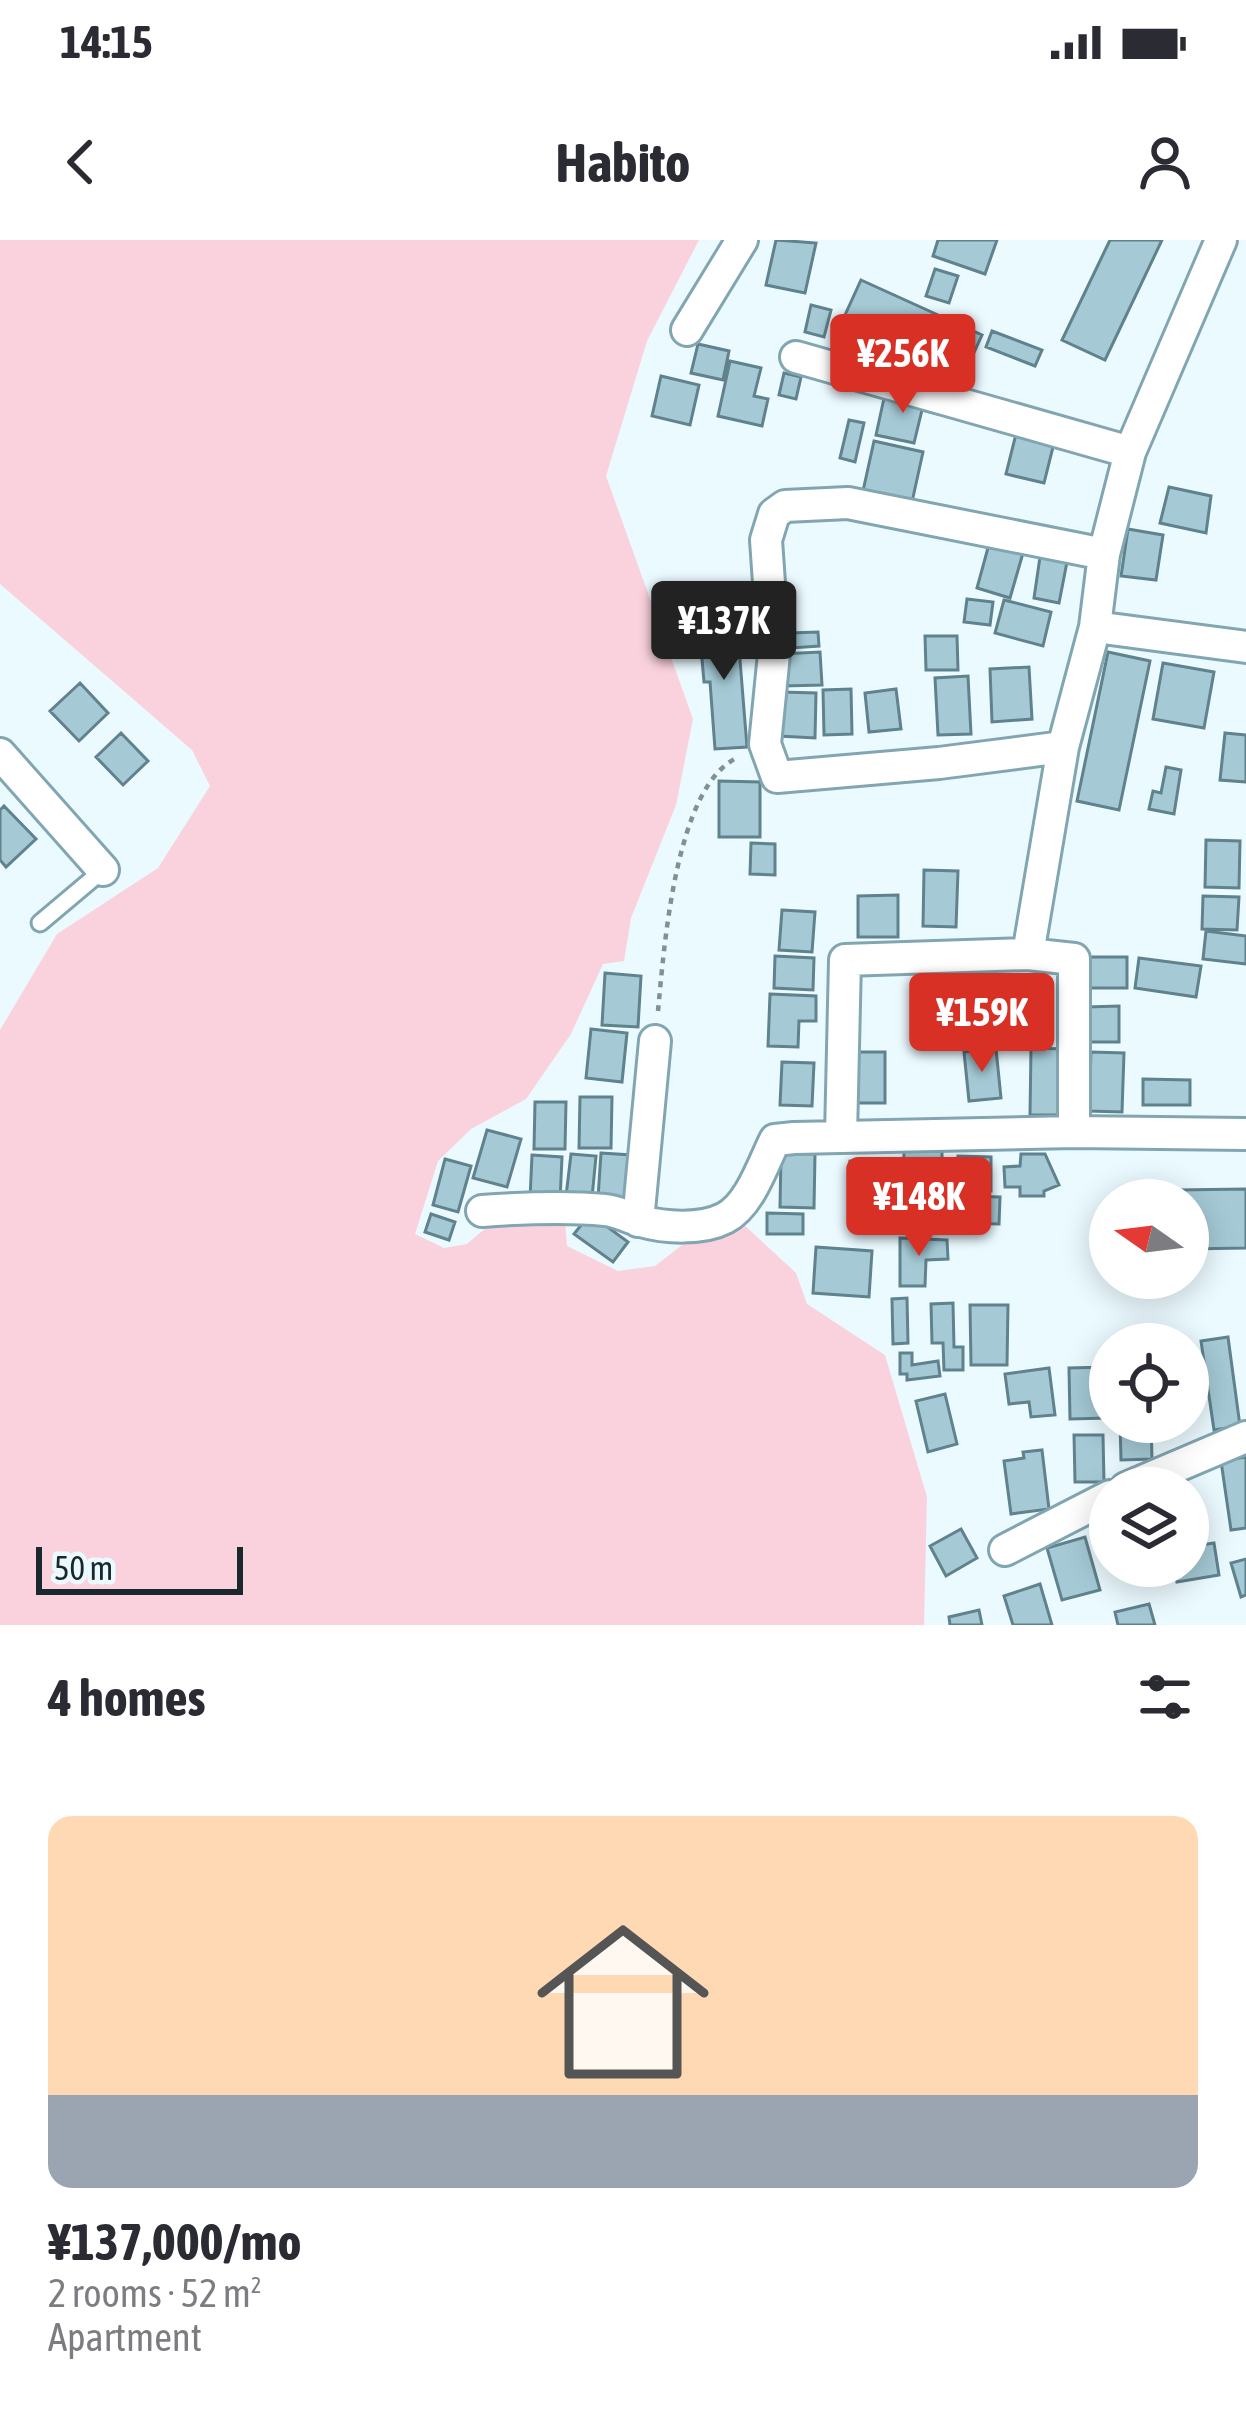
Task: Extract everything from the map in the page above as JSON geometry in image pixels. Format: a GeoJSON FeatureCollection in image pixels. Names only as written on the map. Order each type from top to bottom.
{"type":"FeatureCollection","features":[{"type":"Feature","properties":{"kind":"street"},"geometry":{"type":"LineString","coordinates":[[687,330],[742,240]]}},
{"type":"Feature","properties":{"kind":"street"},"geometry":{"type":"LineString","coordinates":[[1028,954],[1063,747],[1095,627],[1104,554],[1130,452],[1221,240]]}},
{"type":"Feature","properties":{"kind":"street"},"geometry":{"type":"LineString","coordinates":[[796,357],[1130,452]]}},
{"type":"Feature","properties":{"kind":"street"},"geometry":{"type":"LineString","coordinates":[[1063,747],[777,777],[765,743],[774,654],[766,540],[774,514],[784,506],[848,503],[1104,554]]}},
{"type":"Feature","properties":{"kind":"street"},"geometry":{"type":"LineString","coordinates":[[1095,627],[1246,647]]}},
{"type":"Feature","properties":{"kind":"street"},"geometry":{"type":"LineString","coordinates":[[0,754],[103,870]]}},
{"type":"Feature","properties":{"kind":"street"},"geometry":{"type":"LineString","coordinates":[[841,1136],[845,960],[1028,954],[1074,959],[1074,1132]]}},
{"type":"Feature","properties":{"kind":"street"},"geometry":{"type":"LineString","coordinates":[[638,1221],[655,1041]]}},
{"type":"Feature","properties":{"kind":"street"},"geometry":{"type":"LineString","coordinates":[[482,1211],[570,1207],[619,1211],[638,1221],[670,1226],[727,1217],[740,1206],[776,1140],[1074,1132],[1246,1134]]}},
{"type":"Feature","properties":{"kind":"street"},"geometry":{"type":"LineString","coordinates":[[1175,1467],[1246,1437]]}},
{"type":"Feature","properties":{"kind":"street"},"geometry":{"type":"LineString","coordinates":[[1005,1550],[1089,1507]]}},
{"type":"Feature","properties":{"kind":"lane"},"geometry":{"type":"LineString","coordinates":[[40,923],[103,870]]}},
{"type":"Feature","properties":{"kind":"path"},"geometry":{"type":"LineString","coordinates":[[655,1041],[670,898],[682,843],[723,764],[736,757],[770,755]]}},
{"type":"Feature","properties":{"kind":"shaded area"},"geometry":{"type":"Polygon","coordinates":[[[0,240],[699,240],[647,341],[606,476],[693,719],[676,805],[631,918],[624,961],[603,964],[571,1034],[526,1099],[471,1129],[438,1161],[415,1234],[444,1248],[467,1244],[494,1221],[565,1221],[567,1246],[618,1271],[655,1266],[691,1238],[741,1222],[796,1273],[807,1304],[885,1355],[927,1497],[924,1625],[0,1625],[0,1030],[57,934],[158,868],[210,786],[192,750],[0,584],[0,240]]]}},
{"type":"Feature","properties":{"kind":"building"},"geometry":{"type":"Polygon","coordinates":[[[776,240],[816,243],[805,293],[766,285],[776,240]]]}},
{"type":"Feature","properties":{"kind":"building"},"geometry":{"type":"Polygon","coordinates":[[[938,240],[997,240],[985,274],[933,256],[938,240]]]}},
{"type":"Feature","properties":{"kind":"building"},"geometry":{"type":"Polygon","coordinates":[[[1110,240],[1162,240],[1105,360],[1062,340],[1110,240]]]}},
{"type":"Feature","properties":{"kind":"building"},"geometry":{"type":"Polygon","coordinates":[[[935,269],[958,276],[949,303],[926,296],[935,269]]]}},
{"type":"Feature","properties":{"kind":"building"},"geometry":{"type":"Polygon","coordinates":[[[861,280],[982,335],[966,370],[845,315],[861,280]]]}},
{"type":"Feature","properties":{"kind":"building"},"geometry":{"type":"Polygon","coordinates":[[[811,305],[831,310],[824,337],[805,332],[811,305]]]}},
{"type":"Feature","properties":{"kind":"building"},"geometry":{"type":"Polygon","coordinates":[[[992,331],[1042,350],[1035,366],[986,347],[992,331]]]}},
{"type":"Feature","properties":{"kind":"building"},"geometry":{"type":"Polygon","coordinates":[[[698,344],[729,351],[723,380],[691,373],[698,344]]]}},
{"type":"Feature","properties":{"kind":"building"},"geometry":{"type":"Polygon","coordinates":[[[730,361],[761,368],[754,396],[768,399],[762,426],[718,416],[730,361]]]}},
{"type":"Feature","properties":{"kind":"building"},"geometry":{"type":"Polygon","coordinates":[[[784,373],[801,377],[796,399],[779,395],[784,373]]]}},
{"type":"Feature","properties":{"kind":"building"},"geometry":{"type":"Polygon","coordinates":[[[661,376],[699,385],[690,425],[652,416],[661,376]]]}},
{"type":"Feature","properties":{"kind":"building"},"geometry":{"type":"Polygon","coordinates":[[[886,389],[939,403],[937,414],[922,410],[914,443],[876,435],[886,389]]]}},
{"type":"Feature","properties":{"kind":"building"},"geometry":{"type":"Polygon","coordinates":[[[849,420],[864,423],[855,462],[840,458],[849,420]]]}},
{"type":"Feature","properties":{"kind":"building"},"geometry":{"type":"Polygon","coordinates":[[[1017,430],[1055,439],[1044,483],[1006,474],[1017,430]]]}},
{"type":"Feature","properties":{"kind":"building"},"geometry":{"type":"Polygon","coordinates":[[[874,441],[923,452],[912,502],[863,491],[874,441]]]}},
{"type":"Feature","properties":{"kind":"building"},"geometry":{"type":"Polygon","coordinates":[[[1169,487],[1211,496],[1206,533],[1160,523],[1169,487]]]}},
{"type":"Feature","properties":{"kind":"building"},"geometry":{"type":"Polygon","coordinates":[[[1128,529],[1163,535],[1156,580],[1121,576],[1128,529]]]}},
{"type":"Feature","properties":{"kind":"building"},"geometry":{"type":"Polygon","coordinates":[[[989,544],[1023,553],[1010,598],[977,588],[989,544]]]}},
{"type":"Feature","properties":{"kind":"building"},"geometry":{"type":"Polygon","coordinates":[[[1040,557],[1067,562],[1059,603],[1034,598],[1040,557]]]}},
{"type":"Feature","properties":{"kind":"building"},"geometry":{"type":"Polygon","coordinates":[[[967,599],[993,602],[990,625],[964,622],[967,599]]]}},
{"type":"Feature","properties":{"kind":"building"},"geometry":{"type":"Polygon","coordinates":[[[1004,600],[1051,612],[1043,646],[995,633],[1004,600]]]}},
{"type":"Feature","properties":{"kind":"building"},"geometry":{"type":"Polygon","coordinates":[[[737,623],[747,747],[715,749],[710,682],[704,682],[699,625],[737,623]]]}},
{"type":"Feature","properties":{"kind":"building"},"geometry":{"type":"Polygon","coordinates":[[[818,632],[819,646],[791,648],[790,633],[818,632]]]}},
{"type":"Feature","properties":{"kind":"building"},"geometry":{"type":"Polygon","coordinates":[[[925,636],[957,636],[958,670],[926,670],[925,636]]]}},
{"type":"Feature","properties":{"kind":"building"},"geometry":{"type":"Polygon","coordinates":[[[820,652],[822,685],[783,686],[781,654],[820,652]]]}},
{"type":"Feature","properties":{"kind":"building"},"geometry":{"type":"Polygon","coordinates":[[[1108,652],[1150,661],[1119,810],[1077,801],[1108,652]]]}},
{"type":"Feature","properties":{"kind":"building"},"geometry":{"type":"Polygon","coordinates":[[[1163,663],[1214,672],[1204,728],[1153,719],[1163,663]]]}},
{"type":"Feature","properties":{"kind":"building"},"geometry":{"type":"Polygon","coordinates":[[[1029,667],[1032,719],[992,722],[990,669],[1029,667]]]}},
{"type":"Feature","properties":{"kind":"building"},"geometry":{"type":"Polygon","coordinates":[[[968,676],[971,734],[938,735],[935,678],[968,676]]]}},
{"type":"Feature","properties":{"kind":"building"},"geometry":{"type":"Polygon","coordinates":[[[80,683],[108,713],[79,741],[50,711],[80,683]]]}},
{"type":"Feature","properties":{"kind":"building"},"geometry":{"type":"Polygon","coordinates":[[[851,689],[852,734],[824,735],[823,690],[851,689]]]}},
{"type":"Feature","properties":{"kind":"building"},"geometry":{"type":"Polygon","coordinates":[[[896,689],[901,729],[869,732],[865,693],[896,689]]]}},
{"type":"Feature","properties":{"kind":"building"},"geometry":{"type":"Polygon","coordinates":[[[781,692],[816,693],[815,738],[779,736],[781,692]]]}},
{"type":"Feature","properties":{"kind":"building"},"geometry":{"type":"Polygon","coordinates":[[[121,733],[148,761],[123,785],[96,757],[121,733]]]}},
{"type":"Feature","properties":{"kind":"building"},"geometry":{"type":"Polygon","coordinates":[[[1225,733],[1246,735],[1246,782],[1220,780],[1225,733]]]}},
{"type":"Feature","properties":{"kind":"building"},"geometry":{"type":"Polygon","coordinates":[[[1166,767],[1181,770],[1174,814],[1149,809],[1153,791],[1161,793],[1166,767]]]}},
{"type":"Feature","properties":{"kind":"building"},"geometry":{"type":"Polygon","coordinates":[[[719,781],[760,782],[760,837],[719,837],[719,781]]]}},
{"type":"Feature","properties":{"kind":"building"},"geometry":{"type":"Polygon","coordinates":[[[4,806],[36,839],[6,867],[0,860],[0,810],[4,806]]]}},
{"type":"Feature","properties":{"kind":"building"},"geometry":{"type":"Polygon","coordinates":[[[1206,840],[1240,841],[1239,888],[1205,887],[1206,840]]]}},
{"type":"Feature","properties":{"kind":"building"},"geometry":{"type":"Polygon","coordinates":[[[751,843],[775,844],[775,875],[750,874],[751,843]]]}},
{"type":"Feature","properties":{"kind":"building"},"geometry":{"type":"Polygon","coordinates":[[[924,870],[958,871],[956,927],[923,926],[924,870]]]}},
{"type":"Feature","properties":{"kind":"building"},"geometry":{"type":"Polygon","coordinates":[[[898,895],[898,937],[858,937],[858,896],[898,895]]]}},
{"type":"Feature","properties":{"kind":"building"},"geometry":{"type":"Polygon","coordinates":[[[1203,896],[1239,897],[1237,930],[1202,929],[1203,896]]]}},
{"type":"Feature","properties":{"kind":"building"},"geometry":{"type":"Polygon","coordinates":[[[782,910],[815,912],[812,952],[779,950],[782,910]]]}},
{"type":"Feature","properties":{"kind":"building"},"geometry":{"type":"Polygon","coordinates":[[[1206,931],[1246,936],[1246,964],[1203,959],[1206,931]]]}},
{"type":"Feature","properties":{"kind":"building"},"geometry":{"type":"Polygon","coordinates":[[[775,956],[814,958],[813,990],[774,988],[775,956]]]}},
{"type":"Feature","properties":{"kind":"building"},"geometry":{"type":"Polygon","coordinates":[[[1089,957],[1127,957],[1127,988],[1089,988],[1089,957]]]}},
{"type":"Feature","properties":{"kind":"building"},"geometry":{"type":"Polygon","coordinates":[[[1139,958],[1201,966],[1196,997],[1135,988],[1139,958]]]}},
{"type":"Feature","properties":{"kind":"building"},"geometry":{"type":"Polygon","coordinates":[[[605,973],[641,976],[638,1027],[602,1025],[605,973]]]}},
{"type":"Feature","properties":{"kind":"building"},"geometry":{"type":"Polygon","coordinates":[[[770,994],[816,996],[816,1021],[799,1021],[798,1047],[768,1046],[770,994]]]}},
{"type":"Feature","properties":{"kind":"building"},"geometry":{"type":"Polygon","coordinates":[[[923,994],[978,994],[978,1042],[923,1042],[923,994]]]}},
{"type":"Feature","properties":{"kind":"building"},"geometry":{"type":"Polygon","coordinates":[[[1025,995],[1026,1040],[991,1041],[990,996],[1025,995]]]}},
{"type":"Feature","properties":{"kind":"building"},"geometry":{"type":"Polygon","coordinates":[[[1119,1006],[1119,1042],[1087,1042],[1087,1007],[1119,1006]]]}},
{"type":"Feature","properties":{"kind":"building"},"geometry":{"type":"Polygon","coordinates":[[[591,1029],[627,1033],[622,1082],[586,1078],[591,1029]]]}},
{"type":"Feature","properties":{"kind":"building"},"geometry":{"type":"Polygon","coordinates":[[[1031,1048],[1064,1049],[1063,1115],[1030,1115],[1031,1048]]]}},
{"type":"Feature","properties":{"kind":"building"},"geometry":{"type":"Polygon","coordinates":[[[996,1049],[1001,1098],[969,1101],[964,1052],[996,1049]]]}},
{"type":"Feature","properties":{"kind":"building"},"geometry":{"type":"Polygon","coordinates":[[[856,1052],[885,1052],[885,1103],[856,1103],[856,1052]]]}},
{"type":"Feature","properties":{"kind":"building"},"geometry":{"type":"Polygon","coordinates":[[[1091,1052],[1124,1053],[1122,1112],[1089,1111],[1091,1052]]]}},
{"type":"Feature","properties":{"kind":"building"},"geometry":{"type":"Polygon","coordinates":[[[782,1062],[814,1063],[812,1106],[780,1105],[782,1062]]]}},
{"type":"Feature","properties":{"kind":"building"},"geometry":{"type":"Polygon","coordinates":[[[1143,1079],[1190,1080],[1190,1105],[1143,1105],[1143,1079]]]}},
{"type":"Feature","properties":{"kind":"building"},"geometry":{"type":"Polygon","coordinates":[[[580,1097],[612,1097],[611,1148],[579,1148],[580,1097]]]}},
{"type":"Feature","properties":{"kind":"building"},"geometry":{"type":"Polygon","coordinates":[[[535,1102],[566,1102],[565,1149],[534,1149],[535,1102]]]}},
{"type":"Feature","properties":{"kind":"building"},"geometry":{"type":"Polygon","coordinates":[[[487,1130],[521,1139],[507,1187],[473,1178],[487,1130]]]}},
{"type":"Feature","properties":{"kind":"building"},"geometry":{"type":"Polygon","coordinates":[[[904,1151],[942,1151],[942,1195],[903,1194],[904,1151]]]}},
{"type":"Feature","properties":{"kind":"building"},"geometry":{"type":"Polygon","coordinates":[[[601,1153],[631,1155],[627,1200],[598,1198],[601,1153]]]}},
{"type":"Feature","properties":{"kind":"building"},"geometry":{"type":"Polygon","coordinates":[[[571,1154],[596,1156],[592,1198],[566,1196],[571,1154]]]}},
{"type":"Feature","properties":{"kind":"building"},"geometry":{"type":"Polygon","coordinates":[[[781,1154],[815,1154],[814,1208],[780,1207],[781,1154]]]}},
{"type":"Feature","properties":{"kind":"building"},"geometry":{"type":"Polygon","coordinates":[[[1021,1154],[1045,1154],[1059,1185],[1044,1191],[1044,1196],[1020,1196],[1020,1187],[1005,1187],[1004,1167],[1020,1166],[1021,1154]]]}},
{"type":"Feature","properties":{"kind":"building"},"geometry":{"type":"Polygon","coordinates":[[[532,1155],[562,1157],[560,1201],[530,1199],[532,1155]]]}},
{"type":"Feature","properties":{"kind":"building"},"geometry":{"type":"Polygon","coordinates":[[[958,1156],[991,1157],[991,1191],[957,1189],[958,1156]]]}},
{"type":"Feature","properties":{"kind":"building"},"geometry":{"type":"Polygon","coordinates":[[[445,1159],[471,1166],[458,1212],[433,1205],[445,1159]]]}},
{"type":"Feature","properties":{"kind":"building"},"geometry":{"type":"Polygon","coordinates":[[[875,1159],[877,1184],[853,1186],[850,1161],[875,1159]]]}},
{"type":"Feature","properties":{"kind":"building"},"geometry":{"type":"Polygon","coordinates":[[[1246,1189],[1246,1248],[1209,1249],[1209,1190],[1246,1189]]]}},
{"type":"Feature","properties":{"kind":"building"},"geometry":{"type":"Polygon","coordinates":[[[959,1196],[1000,1197],[999,1224],[959,1223],[959,1196]]]}},
{"type":"Feature","properties":{"kind":"building"},"geometry":{"type":"Polygon","coordinates":[[[767,1213],[803,1214],[803,1234],[767,1234],[767,1213]]]}},
{"type":"Feature","properties":{"kind":"building"},"geometry":{"type":"Polygon","coordinates":[[[431,1214],[455,1222],[449,1240],[425,1232],[431,1214]]]}},
{"type":"Feature","properties":{"kind":"building"},"geometry":{"type":"Polygon","coordinates":[[[590,1214],[628,1242],[613,1262],[574,1234],[590,1214]]]}},
{"type":"Feature","properties":{"kind":"building"},"geometry":{"type":"Polygon","coordinates":[[[900,1238],[947,1240],[948,1259],[926,1260],[925,1286],[900,1286],[900,1238]]]}},
{"type":"Feature","properties":{"kind":"building"},"geometry":{"type":"Polygon","coordinates":[[[816,1247],[872,1251],[869,1297],[813,1293],[816,1247]]]}},
{"type":"Feature","properties":{"kind":"building"},"geometry":{"type":"Polygon","coordinates":[[[907,1298],[908,1343],[893,1344],[892,1299],[907,1298]]]}},
{"type":"Feature","properties":{"kind":"building"},"geometry":{"type":"Polygon","coordinates":[[[953,1303],[954,1347],[963,1347],[963,1370],[944,1370],[943,1343],[932,1343],[931,1304],[953,1303]]]}},
{"type":"Feature","properties":{"kind":"building"},"geometry":{"type":"Polygon","coordinates":[[[970,1305],[1008,1305],[1007,1365],[971,1365],[970,1305]]]}},
{"type":"Feature","properties":{"kind":"building"},"geometry":{"type":"Polygon","coordinates":[[[1228,1337],[1240,1426],[1214,1430],[1209,1340],[1228,1337]]]}},
{"type":"Feature","properties":{"kind":"building"},"geometry":{"type":"Polygon","coordinates":[[[900,1353],[912,1353],[912,1365],[938,1361],[940,1376],[907,1380],[907,1374],[900,1374],[900,1353]]]}},
{"type":"Feature","properties":{"kind":"building"},"geometry":{"type":"Polygon","coordinates":[[[1089,1367],[1089,1418],[1070,1419],[1069,1368],[1089,1367]]]}},
{"type":"Feature","properties":{"kind":"building"},"geometry":{"type":"Polygon","coordinates":[[[1049,1368],[1055,1415],[1031,1417],[1029,1402],[1009,1404],[1005,1374],[1049,1368]]]}},
{"type":"Feature","properties":{"kind":"building"},"geometry":{"type":"Polygon","coordinates":[[[945,1394],[957,1444],[928,1452],[916,1401],[945,1394]]]}},
{"type":"Feature","properties":{"kind":"building"},"geometry":{"type":"Polygon","coordinates":[[[1074,1435],[1089,1435],[1089,1443],[1103,1443],[1104,1467],[1089,1467],[1089,1482],[1075,1482],[1074,1435]]]}},
{"type":"Feature","properties":{"kind":"building"},"geometry":{"type":"Polygon","coordinates":[[[1121,1443],[1152,1443],[1152,1459],[1121,1460],[1121,1443]]]}},
{"type":"Feature","properties":{"kind":"building"},"geometry":{"type":"Polygon","coordinates":[[[1042,1450],[1049,1509],[1011,1514],[1004,1461],[1042,1450]]]}},
{"type":"Feature","properties":{"kind":"building"},"geometry":{"type":"Polygon","coordinates":[[[1246,1457],[1246,1528],[1231,1530],[1221,1461],[1246,1457]]]}},
{"type":"Feature","properties":{"kind":"building"},"geometry":{"type":"Polygon","coordinates":[[[961,1529],[977,1558],[946,1576],[930,1546],[961,1529]]]}},
{"type":"Feature","properties":{"kind":"building"},"geometry":{"type":"Polygon","coordinates":[[[1085,1537],[1089,1587],[1100,1590],[1062,1600],[1047,1548],[1085,1537]]]}},
{"type":"Feature","properties":{"kind":"building"},"geometry":{"type":"Polygon","coordinates":[[[1214,1543],[1219,1575],[1209,1577],[1209,1544],[1214,1543]]]}},
{"type":"Feature","properties":{"kind":"building"},"geometry":{"type":"Polygon","coordinates":[[[1246,1559],[1246,1595],[1241,1597],[1231,1563],[1246,1559]]]}},
{"type":"Feature","properties":{"kind":"building"},"geometry":{"type":"Polygon","coordinates":[[[1040,1584],[1052,1625],[1013,1625],[1004,1596],[1040,1584]]]}},
{"type":"Feature","properties":{"kind":"building"},"geometry":{"type":"Polygon","coordinates":[[[1149,1604],[1155,1625],[1118,1625],[1115,1612],[1149,1604]]]}},
{"type":"Feature","properties":{"kind":"building"},"geometry":{"type":"Polygon","coordinates":[[[979,1610],[982,1625],[950,1625],[949,1617],[979,1610]]]}}]}
